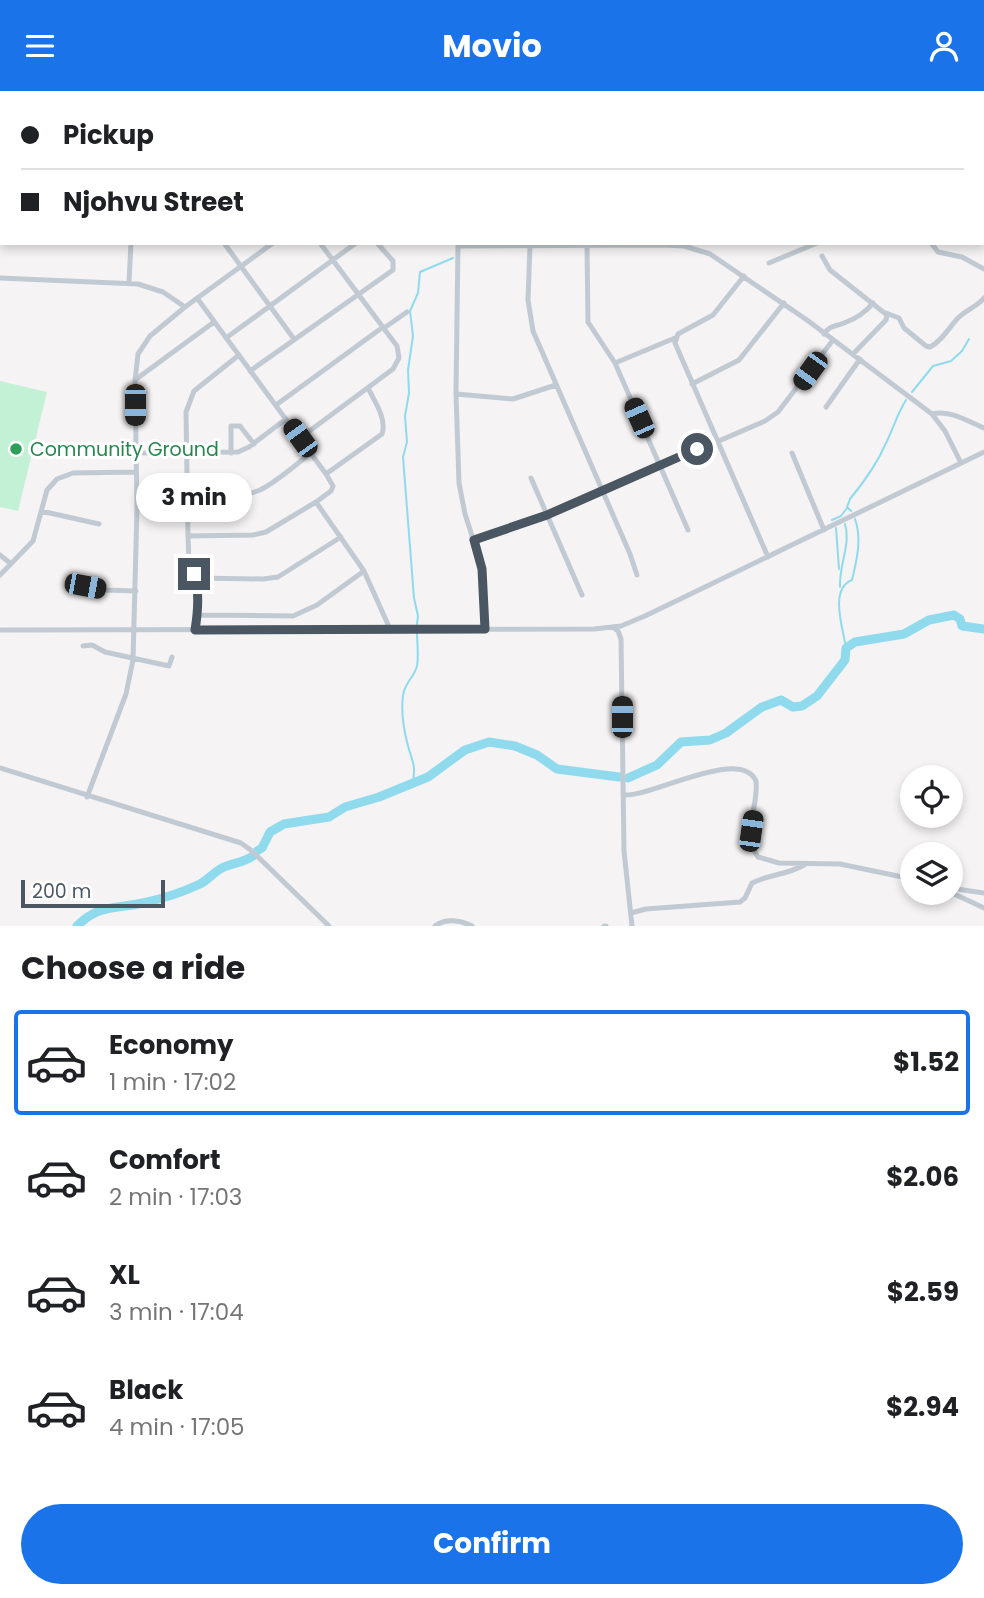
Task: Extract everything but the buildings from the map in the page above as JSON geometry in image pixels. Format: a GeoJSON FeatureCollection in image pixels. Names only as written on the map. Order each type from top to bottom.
{"type":"FeatureCollection","features":[{"type":"Feature","properties":{"kind":"street"},"geometry":{"type":"LineString","coordinates":[[129,282],[131,245]]}},
{"type":"Feature","properties":{"kind":"street"},"geometry":{"type":"LineString","coordinates":[[225,245],[294,339]]}},
{"type":"Feature","properties":{"kind":"street"},"geometry":{"type":"LineString","coordinates":[[87,797],[126,694],[133,660],[136,591],[135,380],[138,354],[145,342],[185,307],[270,245]]}},
{"type":"Feature","properties":{"kind":"street"},"geometry":{"type":"LineString","coordinates":[[300,438],[393,369],[399,358],[397,346],[322,245]]}},
{"type":"Feature","properties":{"kind":"street"},"geometry":{"type":"LineString","coordinates":[[226,338],[353,245]]}},
{"type":"Feature","properties":{"kind":"street"},"geometry":{"type":"LineString","coordinates":[[250,371],[394,270],[393,261],[379,245]]}},
{"type":"Feature","properties":{"kind":"street"},"geometry":{"type":"LineString","coordinates":[[485,629],[482,569],[460,495],[456,394],[458,245],[587,245],[587,317],[590,327],[615,363],[688,530]]}},
{"type":"Feature","properties":{"kind":"street"},"geometry":{"type":"LineString","coordinates":[[670,245],[698,249],[744,276],[860,359],[932,414],[945,431],[961,463]]}},
{"type":"Feature","properties":{"kind":"street"},"geometry":{"type":"LineString","coordinates":[[769,263],[812,245]]}},
{"type":"Feature","properties":{"kind":"street"},"geometry":{"type":"LineString","coordinates":[[933,245],[938,252],[962,257],[984,269]]}},
{"type":"Feature","properties":{"kind":"street"},"geometry":{"type":"LineString","coordinates":[[530,246],[529,312],[533,331],[637,575]]}},
{"type":"Feature","properties":{"kind":"street"},"geometry":{"type":"LineString","coordinates":[[822,256],[830,270],[886,313],[899,318],[904,328],[926,346],[937,343],[957,319],[984,298]]}},
{"type":"Feature","properties":{"kind":"street"},"geometry":{"type":"LineString","coordinates":[[615,363],[675,338],[713,315],[744,276]]}},
{"type":"Feature","properties":{"kind":"street"},"geometry":{"type":"LineString","coordinates":[[0,278],[129,282],[155,289],[185,307]]}},
{"type":"Feature","properties":{"kind":"street"},"geometry":{"type":"LineString","coordinates":[[188,536],[260,534],[272,530],[332,489],[332,483],[326,474],[197,298]]}},
{"type":"Feature","properties":{"kind":"street"},"geometry":{"type":"LineString","coordinates":[[692,384],[739,360],[783,303]]}},
{"type":"Feature","properties":{"kind":"street"},"geometry":{"type":"LineString","coordinates":[[824,334],[831,326],[841,325],[873,303]]}},
{"type":"Feature","properties":{"kind":"street"},"geometry":{"type":"LineString","coordinates":[[276,405],[407,311]]}},
{"type":"Feature","properties":{"kind":"street"},"geometry":{"type":"LineString","coordinates":[[853,354],[886,320],[886,313]]}},
{"type":"Feature","properties":{"kind":"street"},"geometry":{"type":"LineString","coordinates":[[135,380],[214,321]]}},
{"type":"Feature","properties":{"kind":"street"},"geometry":{"type":"LineString","coordinates":[[675,338],[676,348],[768,557]]}},
{"type":"Feature","properties":{"kind":"street"},"geometry":{"type":"LineString","coordinates":[[474,540],[547,515],[765,421],[778,412],[833,340]]}},
{"type":"Feature","properties":{"kind":"street"},"geometry":{"type":"LineString","coordinates":[[195,630],[196,578],[189,562],[186,412],[190,398],[200,386],[239,355]]}},
{"type":"Feature","properties":{"kind":"street"},"geometry":{"type":"LineString","coordinates":[[825,407],[860,359]]}},
{"type":"Feature","properties":{"kind":"street"},"geometry":{"type":"LineString","coordinates":[[456,394],[513,399],[556,385]]}},
{"type":"Feature","properties":{"kind":"street"},"geometry":{"type":"LineString","coordinates":[[326,474],[382,434],[382,418],[368,388]]}},
{"type":"Feature","properties":{"kind":"street"},"geometry":{"type":"LineString","coordinates":[[932,414],[948,414],[984,428]]}},
{"type":"Feature","properties":{"kind":"street"},"geometry":{"type":"LineString","coordinates":[[136,453],[231,453],[254,444],[286,419]]}},
{"type":"Feature","properties":{"kind":"street"},"geometry":{"type":"LineString","coordinates":[[231,453],[231,426],[240,426],[254,444]]}},
{"type":"Feature","properties":{"kind":"street"},"geometry":{"type":"LineString","coordinates":[[0,630],[613,628],[645,616],[984,452]]}},
{"type":"Feature","properties":{"kind":"street"},"geometry":{"type":"LineString","coordinates":[[187,495],[251,493],[266,486],[311,453]]}},
{"type":"Feature","properties":{"kind":"street"},"geometry":{"type":"LineString","coordinates":[[792,453],[824,530]]}},
{"type":"Feature","properties":{"kind":"street"},"geometry":{"type":"LineString","coordinates":[[0,575],[33,541],[51,483],[64,475],[136,472]]}},
{"type":"Feature","properties":{"kind":"street"},"geometry":{"type":"LineString","coordinates":[[531,478],[582,595]]}},
{"type":"Feature","properties":{"kind":"street"},"geometry":{"type":"LineString","coordinates":[[316,502],[364,571],[390,629]]}},
{"type":"Feature","properties":{"kind":"street"},"geometry":{"type":"LineString","coordinates":[[41,511],[99,524]]}},
{"type":"Feature","properties":{"kind":"street"},"geometry":{"type":"LineString","coordinates":[[196,578],[278,577],[341,537]]}},
{"type":"Feature","properties":{"kind":"street"},"geometry":{"type":"LineString","coordinates":[[0,555],[10,563]]}},
{"type":"Feature","properties":{"kind":"street"},"geometry":{"type":"LineString","coordinates":[[197,615],[293,617],[317,605],[364,571]]}},
{"type":"Feature","properties":{"kind":"street"},"geometry":{"type":"LineString","coordinates":[[71,583],[104,590],[136,591]]}},
{"type":"Feature","properties":{"kind":"street"},"geometry":{"type":"LineString","coordinates":[[613,628],[618,631],[621,639],[624,851],[632,926]]}},
{"type":"Feature","properties":{"kind":"street"},"geometry":{"type":"LineString","coordinates":[[83,646],[92,645],[105,652],[133,660],[169,666],[172,657]]}},
{"type":"Feature","properties":{"kind":"street"},"geometry":{"type":"LineString","coordinates":[[0,768],[241,843],[329,926]]}},
{"type":"Feature","properties":{"kind":"street"},"geometry":{"type":"LineString","coordinates":[[623,796],[641,795],[711,771],[744,770],[754,776],[757,786],[750,838],[755,853],[767,861],[840,864],[900,876]]}},
{"type":"Feature","properties":{"kind":"street"},"geometry":{"type":"LineString","coordinates":[[631,913],[646,909],[740,902],[745,898],[749,886],[756,880],[789,873],[804,864]]}},
{"type":"Feature","properties":{"kind":"street"},"geometry":{"type":"LineString","coordinates":[[963,891],[984,893]]}},
{"type":"Feature","properties":{"kind":"street"},"geometry":{"type":"LineString","coordinates":[[963,897],[984,908]]}},
{"type":"Feature","properties":{"kind":"street"},"geometry":{"type":"LineString","coordinates":[[435,926],[444,921],[456,921],[472,926]]}},
{"type":"Feature","properties":{"kind":"green space","name":"Community Ground"},"geometry":{"type":"Polygon","coordinates":[[[0,381],[47,392],[18,511],[0,507],[0,381]]]}},
{"type":"Feature","properties":{"kind":"waterway"},"geometry":{"type":"LineString","coordinates":[[417,624],[403,457],[407,442],[405,416],[413,336],[410,311],[418,293],[420,272],[453,258]]}},
{"type":"Feature","properties":{"kind":"waterway"},"geometry":{"type":"LineString","coordinates":[[912,392],[933,366],[951,361],[962,351],[969,339]]}},
{"type":"Feature","properties":{"kind":"waterway"},"geometry":{"type":"LineString","coordinates":[[851,511],[847,507],[850,499],[880,456],[906,400]]}},
{"type":"Feature","properties":{"kind":"waterway"},"geometry":{"type":"LineString","coordinates":[[832,520],[841,516],[847,508]]}},
{"type":"Feature","properties":{"kind":"waterway"},"geometry":{"type":"LineString","coordinates":[[846,648],[839,600],[845,585],[852,580],[856,564],[858,542],[855,519]]}},
{"type":"Feature","properties":{"kind":"waterway"},"geometry":{"type":"LineString","coordinates":[[840,587],[847,539],[845,524]]}},
{"type":"Feature","properties":{"kind":"waterway"},"geometry":{"type":"LineString","coordinates":[[836,528],[839,569]]}},
{"type":"Feature","properties":{"kind":"waterway"},"geometry":{"type":"LineString","coordinates":[[628,778],[657,765],[681,742],[710,740],[726,733],[762,707],[781,700],[793,707],[802,706],[817,696],[845,660],[846,648],[855,642],[904,634],[929,620],[954,615],[960,619],[962,626],[984,629]]}},
{"type":"Feature","properties":{"kind":"waterway"},"geometry":{"type":"LineString","coordinates":[[412,783],[414,768],[404,728],[402,702],[405,688],[417,666],[417,632]]}},
{"type":"Feature","properties":{"kind":"waterway"},"geometry":{"type":"LineString","coordinates":[[257,851],[262,848],[270,832],[284,824],[329,817],[345,807],[379,797],[428,777],[465,750],[489,742],[515,746],[537,755],[557,769],[619,777]]}},
{"type":"Feature","properties":{"kind":"waterway"},"geometry":{"type":"LineString","coordinates":[[77,926],[100,911],[150,901],[186,890],[222,868],[253,856]]}},
{"type":"Feature","properties":{"kind":"place","name":"Community Ground"},"geometry":{"type":"Point","coordinates":[16,449]}},
{"type":"Feature","properties":{"kind":"route"},"geometry":{"type":"LineString","coordinates":[[194,574],[198,588],[195,630],[485,629],[482,569],[474,540],[547,515],[697,449]]}}]}
